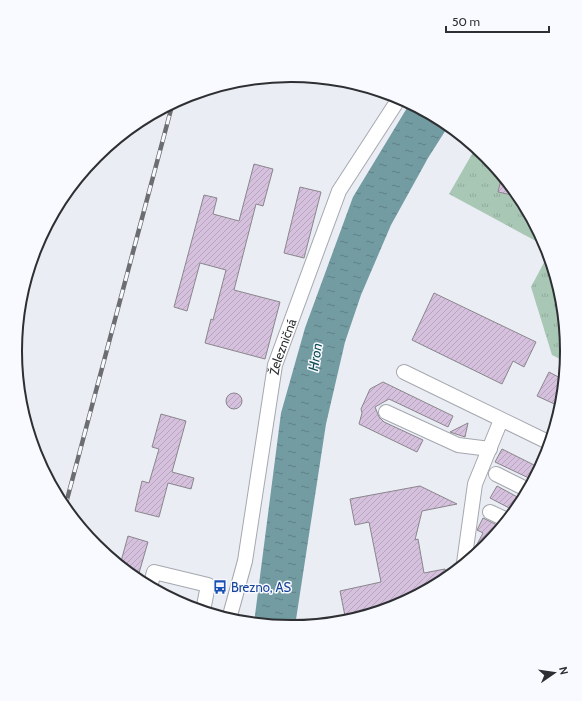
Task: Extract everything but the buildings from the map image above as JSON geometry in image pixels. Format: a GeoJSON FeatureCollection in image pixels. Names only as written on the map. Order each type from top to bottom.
{"type":"FeatureCollection","features":[{"type":"Feature","properties":{"kind":"street","name":"Železničná"},"geometry":{"type":"LineString","coordinates":[[231,612],[244,561],[275,365],[339,191],[396,103]]}},
{"type":"Feature","properties":{"kind":"street"},"geometry":{"type":"LineString","coordinates":[[404,372],[544,441]]}},
{"type":"Feature","properties":{"kind":"street"},"geometry":{"type":"LineString","coordinates":[[386,412],[458,445],[490,449]]}},
{"type":"Feature","properties":{"kind":"street"},"geometry":{"type":"LineString","coordinates":[[465,555],[476,484],[501,420]]}},
{"type":"Feature","properties":{"kind":"street"},"geometry":{"type":"LineString","coordinates":[[496,474],[523,487]]}},
{"type":"Feature","properties":{"kind":"street"},"geometry":{"type":"LineString","coordinates":[[490,512],[501,517]]}},
{"type":"Feature","properties":{"kind":"street"},"geometry":{"type":"LineString","coordinates":[[152,580],[154,572],[208,585],[204,604]]}},
{"type":"Feature","properties":{"kind":"green space"},"geometry":{"type":"Polygon","coordinates":[[[473,152],[493,173],[515,201],[537,241],[449,194],[473,152]]]}},
{"type":"Feature","properties":{"kind":"green space"},"geometry":{"type":"Polygon","coordinates":[[[545,261],[551,281],[558,315],[560,359],[552,355],[531,287],[545,261]]]}},
{"type":"Feature","properties":{"kind":"water","name":"Hron"},"geometry":{"type":"Polygon","coordinates":[[[407,108],[445,131],[428,158],[391,225],[361,295],[345,342],[326,424],[296,620],[255,617],[281,413],[305,328],[353,197],[407,108]]]}},
{"type":"Feature","properties":{"kind":"railway"},"geometry":{"type":"LineString","coordinates":[[67,500],[171,110]]}},
{"type":"Feature","properties":{"kind":"place","name":"Brezno, AS"},"geometry":{"type":"Point","coordinates":[220,587]}}]}
